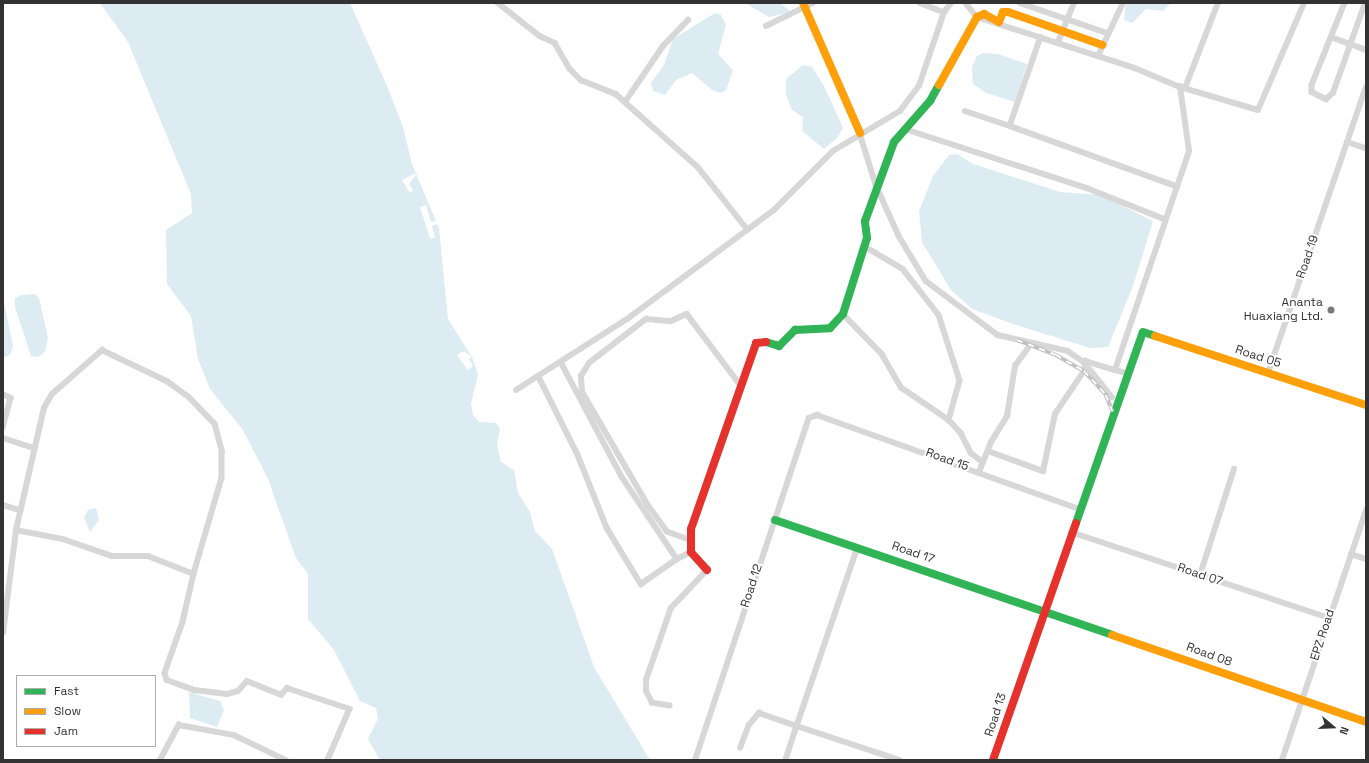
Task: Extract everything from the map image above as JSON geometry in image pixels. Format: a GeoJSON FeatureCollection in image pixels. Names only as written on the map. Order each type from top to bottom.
{"type":"FeatureCollection","features":[{"type":"Feature","properties":{"kind":"street"},"geometry":{"type":"LineString","coordinates":[[498,3],[558,47],[570,69],[581,80],[610,90],[698,167],[748,230]]}},
{"type":"Feature","properties":{"kind":"street"},"geometry":{"type":"LineString","coordinates":[[506,9],[510,3]]}},
{"type":"Feature","properties":{"kind":"street"},"geometry":{"type":"LineString","coordinates":[[766,26],[804,6],[813,3]]}},
{"type":"Feature","properties":{"kind":"street"},"geometry":{"type":"LineString","coordinates":[[920,3],[928,4],[944,12]]}},
{"type":"Feature","properties":{"kind":"street"},"geometry":{"type":"LineString","coordinates":[[516,390],[562,364],[748,230],[774,210],[819,163],[860,133],[886,122],[912,98],[944,12],[951,3]]}},
{"type":"Feature","properties":{"kind":"street"},"geometry":{"type":"LineString","coordinates":[[966,3],[977,17],[1058,42],[1182,87],[1258,110],[1304,3]]}},
{"type":"Feature","properties":{"kind":"street"},"geometry":{"type":"LineString","coordinates":[[1020,3],[1107,33]]}},
{"type":"Feature","properties":{"kind":"street"},"geometry":{"type":"LineString","coordinates":[[1058,42],[1074,3]]}},
{"type":"Feature","properties":{"kind":"street"},"geometry":{"type":"LineString","coordinates":[[1098,56],[1107,33],[1123,3]]}},
{"type":"Feature","properties":{"kind":"street"},"geometry":{"type":"LineString","coordinates":[[1115,370],[1164,219],[1189,151],[1182,87],[1218,3]]}},
{"type":"Feature","properties":{"kind":"street"},"geometry":{"type":"LineString","coordinates":[[1345,3],[1311,89],[1326,99],[1333,93],[1365,3]]}},
{"type":"Feature","properties":{"kind":"street"},"geometry":{"type":"LineString","coordinates":[[804,6],[860,133],[877,187],[899,236],[919,272],[934,289],[998,335],[1068,351],[1084,362],[1112,397]]}},
{"type":"Feature","properties":{"kind":"street"},"geometry":{"type":"LineString","coordinates":[[670,706],[652,703],[646,690],[646,680],[671,608],[708,569],[691,552],[689,540],[758,340],[780,346],[795,330],[830,328],[843,314],[855,288],[864,246],[865,221],[894,142],[930,102],[977,17],[984,14],[999,22],[1003,12],[1008,12],[1102,45]]}},
{"type":"Feature","properties":{"kind":"street"},"geometry":{"type":"LineString","coordinates":[[625,102],[663,46],[688,20]]}},
{"type":"Feature","properties":{"kind":"street"},"geometry":{"type":"LineString","coordinates":[[1010,126],[1042,37]]}},
{"type":"Feature","properties":{"kind":"street"},"geometry":{"type":"LineString","coordinates":[[1331,37],[1366,50]]}},
{"type":"Feature","properties":{"kind":"street","name":"Road 19"},"geometry":{"type":"LineString","coordinates":[[1268,373],[1366,87]]}},
{"type":"Feature","properties":{"kind":"street"},"geometry":{"type":"LineString","coordinates":[[964,111],[1010,126],[1176,186]]}},
{"type":"Feature","properties":{"kind":"street"},"geometry":{"type":"LineString","coordinates":[[905,129],[1087,188],[1164,219]]}},
{"type":"Feature","properties":{"kind":"street"},"geometry":{"type":"LineString","coordinates":[[1347,142],[1366,148]]}},
{"type":"Feature","properties":{"kind":"street"},"geometry":{"type":"LineString","coordinates":[[864,246],[903,269],[939,315],[960,381],[949,420]]}},
{"type":"Feature","properties":{"kind":"street"},"geometry":{"type":"LineString","coordinates":[[689,540],[667,532],[648,506],[582,392],[581,376],[589,363],[646,319],[671,322],[687,314],[742,388]]}},
{"type":"Feature","properties":{"kind":"street"},"geometry":{"type":"LineString","coordinates":[[843,314],[882,354],[902,388],[949,420],[961,433],[971,453],[983,462]]}},
{"type":"Feature","properties":{"kind":"street","name":"Road 05"},"geometry":{"type":"LineString","coordinates":[[1143,332],[1366,405]]}},
{"type":"Feature","properties":{"kind":"street","name":"Road 13"},"geometry":{"type":"LineString","coordinates":[[993,760],[1044,610],[1143,332]]}},
{"type":"Feature","properties":{"kind":"street"},"geometry":{"type":"LineString","coordinates":[[979,472],[988,451],[1007,416],[1015,366],[1028,348]]}},
{"type":"Feature","properties":{"kind":"street"},"geometry":{"type":"LineString","coordinates":[[3,633],[19,510],[48,398],[102,350],[167,381],[189,397],[215,424],[223,464],[218,498],[198,551],[183,622],[165,673],[167,680],[195,690],[227,694],[238,691],[247,681],[281,695],[287,688],[350,709],[328,760]]}},
{"type":"Feature","properties":{"kind":"street"},"geometry":{"type":"LineString","coordinates":[[988,451],[1043,471],[1056,414],[1084,371],[1085,361],[1128,374]]}},
{"type":"Feature","properties":{"kind":"street"},"geometry":{"type":"LineString","coordinates":[[562,364],[622,477],[677,559]]}},
{"type":"Feature","properties":{"kind":"street"},"geometry":{"type":"LineString","coordinates":[[539,377],[578,455],[607,528],[641,584],[677,559],[691,552]]}},
{"type":"Feature","properties":{"kind":"street"},"geometry":{"type":"LineString","coordinates":[[3,394],[12,398],[3,427]]}},
{"type":"Feature","properties":{"kind":"street","name":"Road 15"},"geometry":{"type":"LineString","coordinates":[[813,415],[979,472],[1080,509]]}},
{"type":"Feature","properties":{"kind":"street","name":"Road 12"},"geometry":{"type":"LineString","coordinates":[[695,760],[774,520],[809,418],[813,415]]}},
{"type":"Feature","properties":{"kind":"street"},"geometry":{"type":"LineString","coordinates":[[3,438],[34,448]]}},
{"type":"Feature","properties":{"kind":"street"},"geometry":{"type":"LineString","coordinates":[[1200,575],[1234,469]]}},
{"type":"Feature","properties":{"kind":"street"},"geometry":{"type":"LineString","coordinates":[[3,505],[19,510]]}},
{"type":"Feature","properties":{"kind":"street","name":"EPZ Road"},"geometry":{"type":"LineString","coordinates":[[1282,760],[1366,510]]}},
{"type":"Feature","properties":{"kind":"street","name":"Road 17"},"geometry":{"type":"LineString","coordinates":[[774,520],[1044,610]]}},
{"type":"Feature","properties":{"kind":"street"},"geometry":{"type":"LineString","coordinates":[[16,530],[63,539],[112,556],[148,556],[194,574]]}},
{"type":"Feature","properties":{"kind":"street","name":"Road 07"},"geometry":{"type":"LineString","coordinates":[[1072,532],[1329,618]]}},
{"type":"Feature","properties":{"kind":"street"},"geometry":{"type":"LineString","coordinates":[[786,760],[858,547]]}},
{"type":"Feature","properties":{"kind":"street"},"geometry":{"type":"LineString","coordinates":[[1351,554],[1366,559]]}},
{"type":"Feature","properties":{"kind":"street","name":"Road 08"},"geometry":{"type":"LineString","coordinates":[[1044,610],[1366,722]]}},
{"type":"Feature","properties":{"kind":"street"},"geometry":{"type":"LineString","coordinates":[[740,748],[749,725],[759,714],[900,760]]}},
{"type":"Feature","properties":{"kind":"street"},"geometry":{"type":"LineString","coordinates":[[160,760],[179,725],[234,734],[286,760]]}},
{"type":"Feature","properties":{"kind":"shaded area"},"geometry":{"type":"Polygon","coordinates":[[[100,3],[350,3],[387,86],[403,127],[412,164],[439,228],[448,319],[472,357],[478,375],[471,404],[473,415],[479,422],[496,423],[500,428],[497,445],[501,462],[514,470],[518,493],[530,512],[535,531],[552,549],[594,667],[650,760],[380,760],[368,739],[378,719],[376,708],[360,701],[334,650],[308,619],[308,574],[296,558],[268,479],[243,430],[210,389],[198,359],[191,316],[167,284],[166,230],[192,213],[191,194],[128,42],[100,3]]]}},
{"type":"Feature","properties":{"kind":"shaded area"},"geometry":{"type":"Polygon","coordinates":[[[745,3],[780,3],[791,12],[769,17],[745,3]]]}},
{"type":"Feature","properties":{"kind":"shaded area"},"geometry":{"type":"Polygon","coordinates":[[[1126,3],[1171,3],[1163,11],[1146,9],[1132,23],[1124,20],[1126,3]]]}},
{"type":"Feature","properties":{"kind":"shaded area"},"geometry":{"type":"Polygon","coordinates":[[[715,13],[721,15],[726,25],[718,54],[733,70],[726,90],[721,93],[712,90],[692,73],[676,80],[665,95],[653,91],[651,83],[664,65],[673,39],[715,13]]]}},
{"type":"Feature","properties":{"kind":"shaded area"},"geometry":{"type":"Polygon","coordinates":[[[983,53],[998,54],[1027,64],[1015,102],[986,93],[973,84],[972,67],[977,56],[983,53]]]}},
{"type":"Feature","properties":{"kind":"shaded area"},"geometry":{"type":"Polygon","coordinates":[[[803,65],[812,67],[824,86],[843,128],[837,138],[824,149],[802,131],[803,117],[792,110],[786,95],[786,79],[803,65]]]}},
{"type":"Feature","properties":{"kind":"shaded area"},"geometry":{"type":"Polygon","coordinates":[[[957,154],[973,164],[1060,192],[1101,195],[1153,221],[1133,286],[1108,347],[1090,348],[1016,325],[972,309],[951,290],[922,242],[919,211],[933,176],[949,155],[957,154]]]}},
{"type":"Feature","properties":{"kind":"shaded area"},"geometry":{"type":"Polygon","coordinates":[[[35,294],[39,298],[48,338],[45,352],[38,357],[31,356],[15,307],[15,298],[21,295],[35,294]]]}},
{"type":"Feature","properties":{"kind":"shaded area"},"geometry":{"type":"Polygon","coordinates":[[[3,298],[13,346],[10,355],[3,358],[3,298]]]}},
{"type":"Feature","properties":{"kind":"shaded area"},"geometry":{"type":"Polygon","coordinates":[[[96,508],[99,520],[90,532],[84,517],[88,510],[96,508]]]}},
{"type":"Feature","properties":{"kind":"shaded area"},"geometry":{"type":"Polygon","coordinates":[[[189,692],[220,701],[224,710],[217,727],[190,718],[189,692]]]}},
{"type":"Feature","properties":{"kind":"pier"},"geometry":{"type":"Polygon","coordinates":[[[418,172],[409,184],[413,190],[410,193],[402,180],[418,172]]]}},
{"type":"Feature","properties":{"kind":"pier"},"geometry":{"type":"Polygon","coordinates":[[[426,205],[431,222],[436,221],[438,224],[432,226],[435,238],[430,238],[420,207],[426,205]]]}},
{"type":"Feature","properties":{"kind":"pier"},"geometry":{"type":"Polygon","coordinates":[[[464,351],[472,357],[469,359],[473,366],[468,370],[457,355],[464,351]]]}},
{"type":"Feature","properties":{"kind":"railway"},"geometry":{"type":"LineString","coordinates":[[1017,340],[1056,355],[1084,371],[1106,395],[1113,412]]}},
{"type":"Feature","properties":{"kind":"traffic: fast"},"geometry":{"type":"LineString","coordinates":[[766,342],[779,346],[795,330],[830,328],[843,314],[867,238],[865,221],[894,142],[930,101],[939,85]]}},
{"type":"Feature","properties":{"kind":"traffic: fast"},"geometry":{"type":"LineString","coordinates":[[1076,523],[1143,332],[1155,336]]}},
{"type":"Feature","properties":{"kind":"traffic: fast"},"geometry":{"type":"LineString","coordinates":[[775,520],[1112,635]]}},
{"type":"Feature","properties":{"kind":"traffic: slow"},"geometry":{"type":"LineString","coordinates":[[803,3],[860,133]]}},
{"type":"Feature","properties":{"kind":"traffic: slow"},"geometry":{"type":"LineString","coordinates":[[939,85],[977,17],[984,14],[999,22],[1003,12],[1008,12],[1102,45]]}},
{"type":"Feature","properties":{"kind":"traffic: slow"},"geometry":{"type":"LineString","coordinates":[[1155,336],[1366,405]]}},
{"type":"Feature","properties":{"kind":"traffic: slow"},"geometry":{"type":"LineString","coordinates":[[1112,635],[1366,722]]}},
{"type":"Feature","properties":{"kind":"traffic: jam"},"geometry":{"type":"LineString","coordinates":[[707,570],[691,552],[691,529],[756,343],[766,342]]}},
{"type":"Feature","properties":{"kind":"traffic: jam"},"geometry":{"type":"LineString","coordinates":[[993,760],[1076,523]]}},
{"type":"Feature","properties":{"kind":"place","name":"Ananta Huaxiang Ltd."},"geometry":{"type":"Point","coordinates":[1331,310]}}]}
